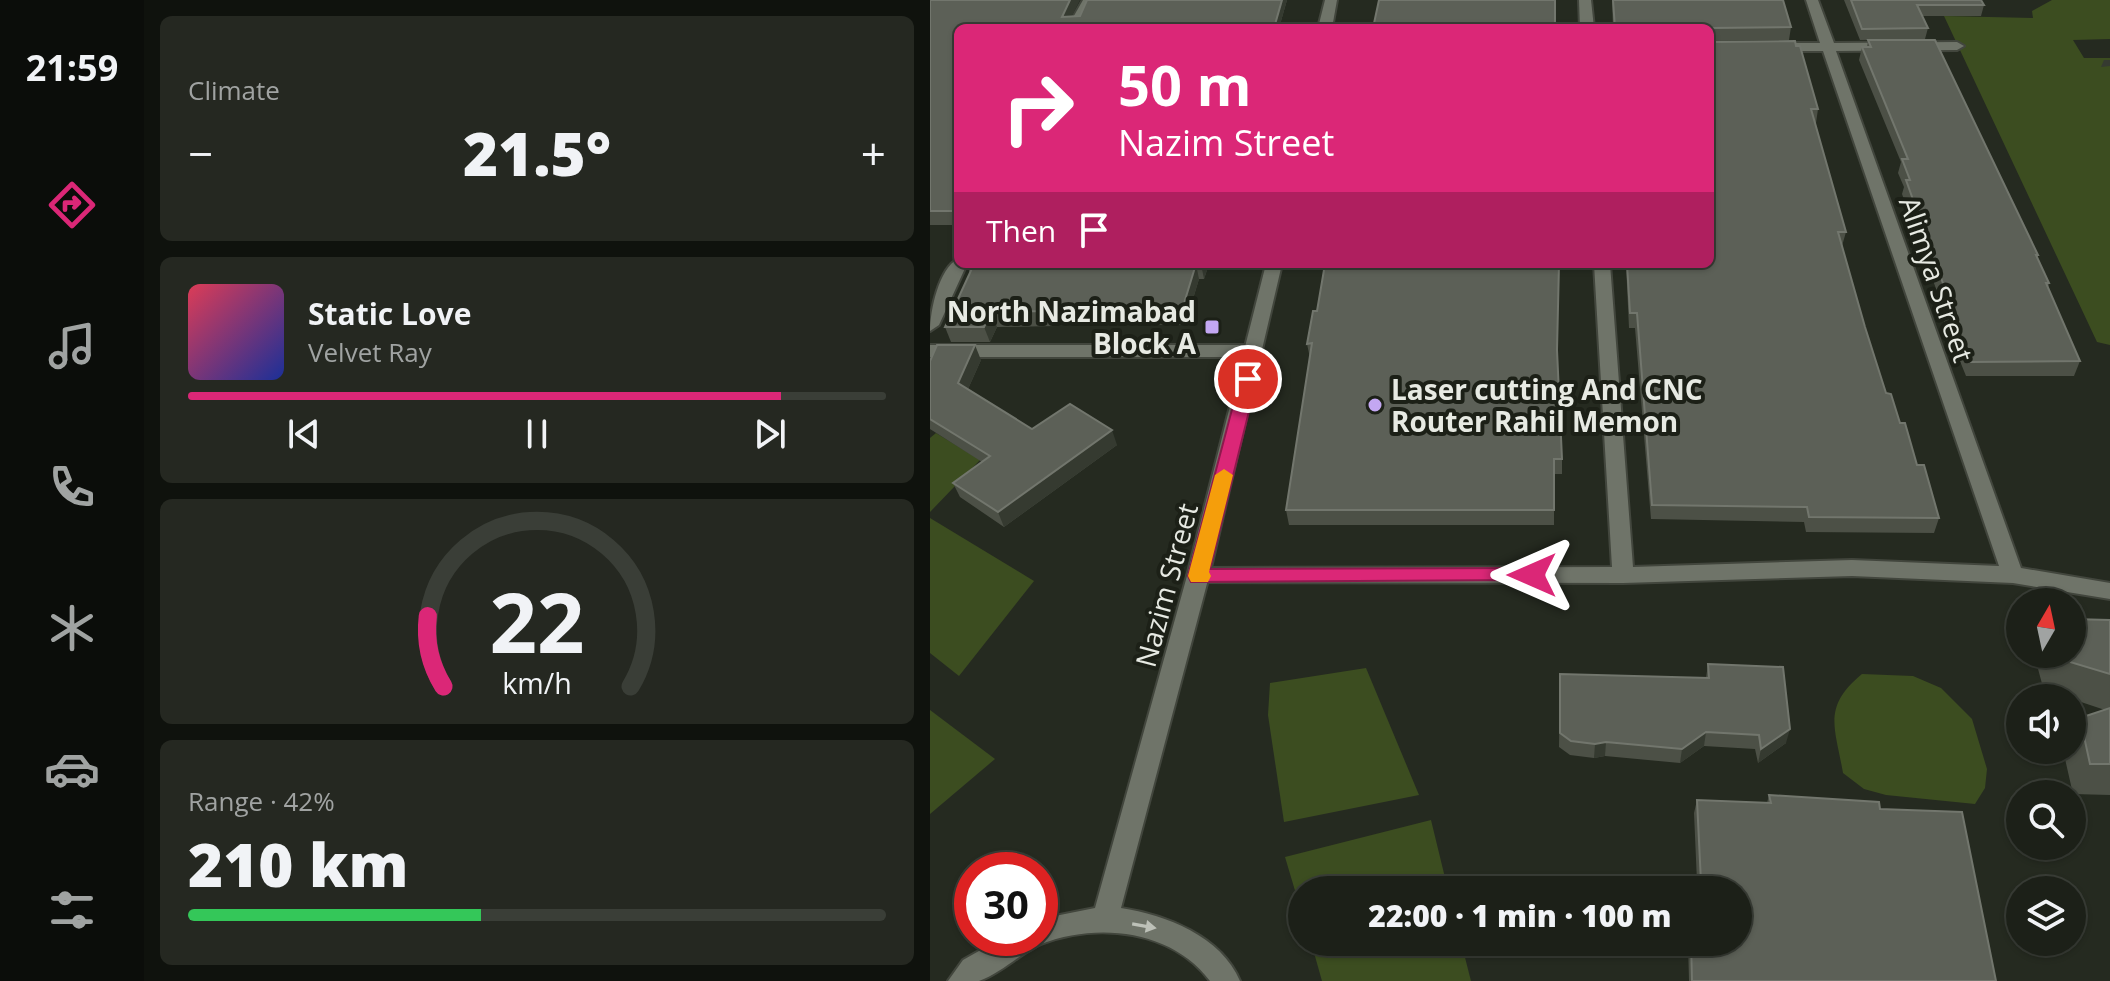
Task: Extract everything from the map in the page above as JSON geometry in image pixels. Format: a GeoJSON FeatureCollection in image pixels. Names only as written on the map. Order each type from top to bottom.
{"type":"FeatureCollection","features":[{"type":"Feature","properties":{"kind":"street"},"geometry":{"type":"LineString","coordinates":[[1076,24],[1089,0]]}},
{"type":"Feature","properties":{"kind":"street"},"geometry":{"type":"LineString","coordinates":[[1326,24],[1331,0]]}},
{"type":"Feature","properties":{"kind":"street"},"geometry":{"type":"LineString","coordinates":[[1585,0],[1587,24]]}},
{"type":"Feature","properties":{"kind":"street","name":"Alimya Street"},"geometry":{"type":"LineString","coordinates":[[1812,0],[2013,575]]}},
{"type":"Feature","properties":{"kind":"street"},"geometry":{"type":"LineString","coordinates":[[1754,47],[1957,46]]}},
{"type":"Feature","properties":{"kind":"street"},"geometry":{"type":"LineString","coordinates":[[930,325],[957,268]]}},
{"type":"Feature","properties":{"kind":"street","name":"Nazim Street"},"geometry":{"type":"LineString","coordinates":[[1105,920],[1198,576],[1273,268]]}},
{"type":"Feature","properties":{"kind":"street"},"geometry":{"type":"LineString","coordinates":[[1602,268],[1623,575]]}},
{"type":"Feature","properties":{"kind":"street"},"geometry":{"type":"LineString","coordinates":[[930,351],[1255,351]]}},
{"type":"Feature","properties":{"kind":"street"},"geometry":{"type":"LineString","coordinates":[[1198,576],[1623,575],[1852,568],[2013,575],[2110,591]]}},
{"type":"Feature","properties":{"kind":"street"},"geometry":{"type":"LineString","coordinates":[[1058,929],[1105,920],[1167,930],[1217,965],[1226,981]]}},
{"type":"Feature","properties":{"kind":"street"},"geometry":{"type":"LineString","coordinates":[[962,981],[973,969],[996,956]]}},
{"type":"Feature","properties":{"kind":"green space"},"geometry":{"type":"Polygon","coordinates":[[[2052,0],[2110,0],[2110,39],[2073,40],[2084,58],[2110,58],[2110,345],[2097,342],[1944,16],[2033,18],[2032,11],[2052,0]]]}},
{"type":"Feature","properties":{"kind":"green space"},"geometry":{"type":"Polygon","coordinates":[[[936,433],[980,460],[930,512],[930,438],[936,433]]]}},
{"type":"Feature","properties":{"kind":"green space"},"geometry":{"type":"Polygon","coordinates":[[[930,518],[1034,581],[959,676],[930,653],[930,518]]]}},
{"type":"Feature","properties":{"kind":"green space"},"geometry":{"type":"Polygon","coordinates":[[[1366,668],[1419,795],[1284,822],[1268,715],[1270,683],[1366,668]]]}},
{"type":"Feature","properties":{"kind":"green space"},"geometry":{"type":"Polygon","coordinates":[[[1862,674],[1913,676],[1941,688],[1972,719],[1987,769],[1985,788],[1975,804],[1886,795],[1864,789],[1843,773],[1835,730],[1836,708],[1849,686],[1862,674]]]}},
{"type":"Feature","properties":{"kind":"green space"},"geometry":{"type":"Polygon","coordinates":[[[930,710],[995,759],[930,814],[930,710]]]}},
{"type":"Feature","properties":{"kind":"green space"},"geometry":{"type":"Polygon","coordinates":[[[1431,820],[1445,876],[1291,876],[1285,857],[1431,820]]]}},
{"type":"Feature","properties":{"kind":"green space"},"geometry":{"type":"Polygon","coordinates":[[[1315,956],[1465,956],[1471,981],[1322,981],[1315,956]]]}},
{"type":"Feature","properties":{"kind":"building"},"geometry":{"type":"Polygon","coordinates":[[[930,0],[1070,0],[1062,17],[1080,16],[1087,0],[1282,0],[1275,24],[954,24],[954,211],[930,211],[930,0]]]}},
{"type":"Feature","properties":{"kind":"building"},"geometry":{"type":"Polygon","coordinates":[[[1379,0],[1555,0],[1555,24],[1374,24],[1379,0]]]}},
{"type":"Feature","properties":{"kind":"building"},"geometry":{"type":"Polygon","coordinates":[[[1613,0],[1783,0],[1791,27],[1714,28],[1714,24],[1615,24],[1613,0]]]}},
{"type":"Feature","properties":{"kind":"building"},"geometry":{"type":"Polygon","coordinates":[[[1851,0],[1981,0],[1984,5],[1917,5],[1928,28],[1862,29],[1851,0]]]}},
{"type":"Feature","properties":{"kind":"building"},"geometry":{"type":"Polygon","coordinates":[[[1868,40],[1935,40],[2038,255],[2049,283],[2046,283],[2080,361],[1971,362],[1941,289],[1945,289],[1906,180],[1910,180],[1902,159],[1908,159],[1862,47],[1871,47],[1868,40]]]}},
{"type":"Feature","properties":{"kind":"building"},"geometry":{"type":"Polygon","coordinates":[[[1795,41],[1796,46],[1800,46],[1818,109],[1811,109],[1846,232],[1838,232],[1865,327],[1886,393],[1891,394],[1900,423],[1905,423],[1917,465],[1924,465],[1939,518],[1809,517],[1807,507],[1652,505],[1637,313],[1630,313],[1627,268],[1714,268],[1714,42],[1795,41]]]}},
{"type":"Feature","properties":{"kind":"building"},"geometry":{"type":"Polygon","coordinates":[[[972,268],[1195,268],[1182,310],[1053,308],[1052,311],[991,312],[984,327],[945,327],[972,268]]]}},
{"type":"Feature","properties":{"kind":"building"},"geometry":{"type":"Polygon","coordinates":[[[1324,268],[1559,268],[1557,350],[1562,459],[1554,459],[1554,510],[1286,510],[1312,343],[1307,344],[1313,311],[1317,311],[1324,268]]]}},
{"type":"Feature","properties":{"kind":"building"},"geometry":{"type":"Polygon","coordinates":[[[937,345],[975,345],[958,383],[1032,429],[1070,404],[1112,430],[998,512],[953,483],[990,456],[930,419],[930,361],[937,345]]]}},
{"type":"Feature","properties":{"kind":"building"},"geometry":{"type":"Polygon","coordinates":[[[2086,619],[2110,620],[2110,674],[2086,667],[2086,619]]]}},
{"type":"Feature","properties":{"kind":"building"},"geometry":{"type":"Polygon","coordinates":[[[1708,664],[1783,667],[1790,729],[1761,749],[1759,735],[1706,732],[1682,749],[1571,741],[1560,733],[1560,674],[1709,678],[1708,664]]]}},
{"type":"Feature","properties":{"kind":"building"},"geometry":{"type":"Polygon","coordinates":[[[2110,708],[2110,764],[2090,764],[2086,746],[2086,716],[2110,708]]]}},
{"type":"Feature","properties":{"kind":"building"},"geometry":{"type":"Polygon","coordinates":[[[1769,795],[1879,802],[1880,809],[1962,812],[1996,981],[1692,981],[1691,956],[1752,956],[1752,876],[1701,876],[1697,800],[1771,803],[1769,795]]]}},
{"type":"Feature","properties":{"kind":"slow traffic"},"geometry":{"type":"LineString","coordinates":[[1201,576],[1198,576],[1224,475]]}},
{"type":"Feature","properties":{"kind":"place","name":"North Nazimabad Block A"},"geometry":{"type":"Point","coordinates":[1212,327]}},
{"type":"Feature","properties":{"kind":"place","name":"Laser cutting And CNC Router Rahil Memon"},"geometry":{"type":"Point","coordinates":[1375,405]}},
{"type":"Feature","properties":{"kind":"route"},"geometry":{"type":"LineString","coordinates":[[1248,379],[1198,576],[1532,575]]}}]}
